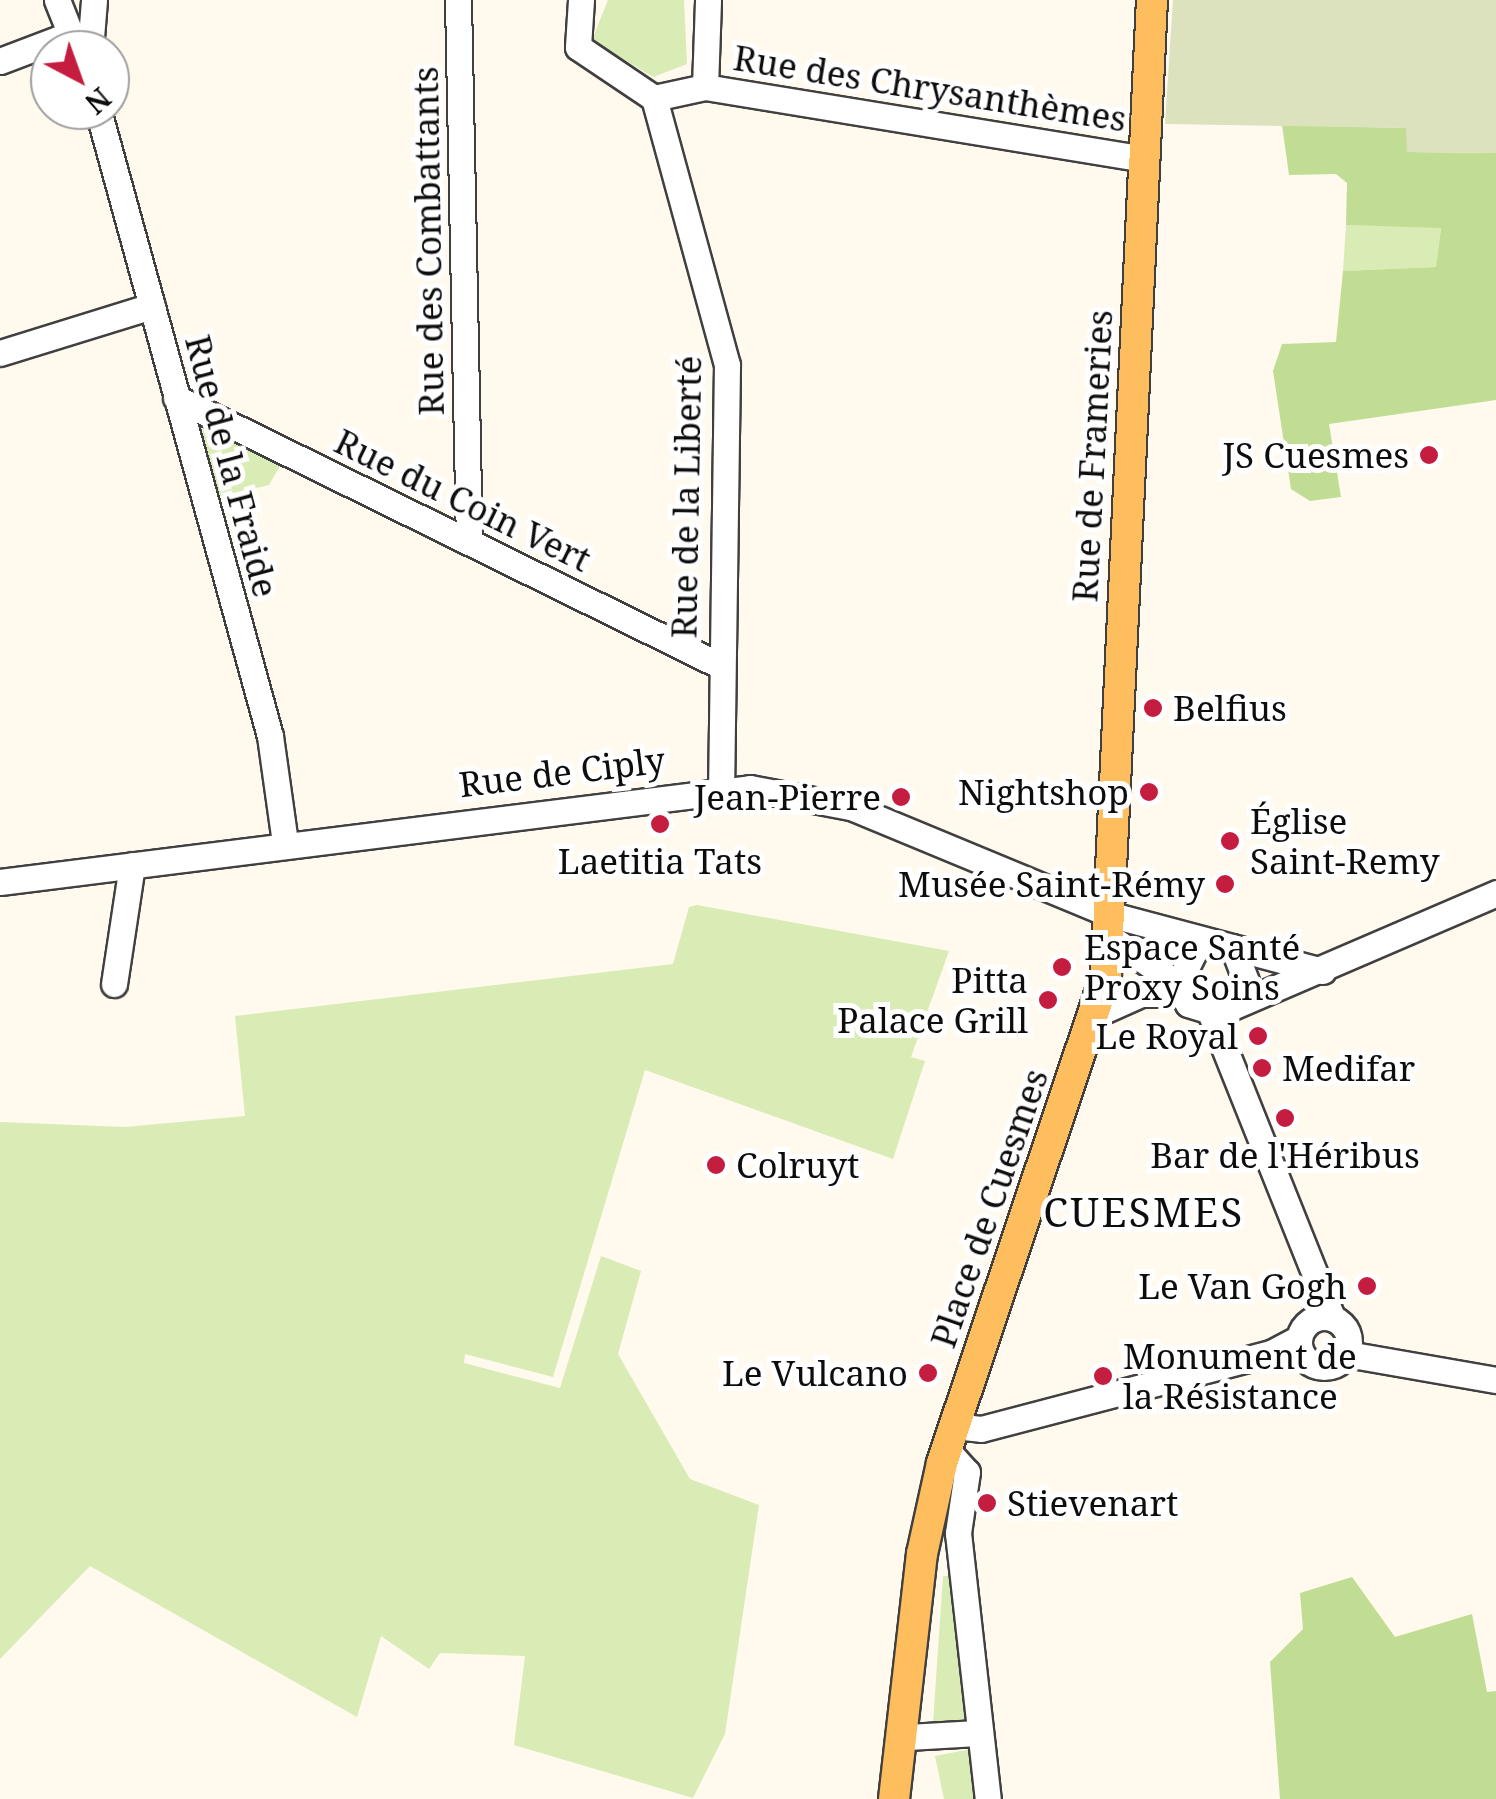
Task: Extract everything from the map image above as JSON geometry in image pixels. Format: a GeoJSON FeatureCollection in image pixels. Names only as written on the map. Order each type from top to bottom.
{"type":"FeatureCollection","features":[{"type":"Feature","properties":{"kind":"main road","name":"Rue de Frameries"},"geometry":{"type":"LineString","coordinates":[[1112,926],[1152,0]]}},
{"type":"Feature","properties":{"kind":"main road","name":"Place de Cuesmes"},"geometry":{"type":"LineString","coordinates":[[907,1737],[922,1554],[950,1437],[1096,1014],[1112,926]]}},
{"type":"Feature","properties":{"kind":"main road"},"geometry":{"type":"LineString","coordinates":[[894,1799],[907,1737]]}},
{"type":"Feature","properties":{"kind":"main road"},"geometry":{"type":"LineString","coordinates":[[907,1737],[916,1799]]}},
{"type":"Feature","properties":{"kind":"street"},"geometry":{"type":"LineString","coordinates":[[57,0],[72,30]]}},
{"type":"Feature","properties":{"kind":"street"},"geometry":{"type":"LineString","coordinates":[[84,30],[94,0]]}},
{"type":"Feature","properties":{"kind":"street","name":"Rue des Combattants"},"geometry":{"type":"LineString","coordinates":[[458,0],[469,542]]}},
{"type":"Feature","properties":{"kind":"street"},"geometry":{"type":"LineString","coordinates":[[582,0],[578,47],[654,98]]}},
{"type":"Feature","properties":{"kind":"street","name":"Rue des Chrysanthèmes"},"geometry":{"type":"LineString","coordinates":[[705,87],[708,0]]}},
{"type":"Feature","properties":{"kind":"street"},"geometry":{"type":"LineString","coordinates":[[0,61],[30,55]]}},
{"type":"Feature","properties":{"kind":"street","name":"Rue des Chrysanthèmes"},"geometry":{"type":"LineString","coordinates":[[654,98],[705,87],[1144,159]]}},
{"type":"Feature","properties":{"kind":"street","name":"Rue de la Liberté"},"geometry":{"type":"LineString","coordinates":[[654,98],[727,365],[719,665],[721,787]]}},
{"type":"Feature","properties":{"kind":"street","name":"Rue de la Fraide"},"geometry":{"type":"LineString","coordinates":[[104,130],[270,736],[285,843]]}},
{"type":"Feature","properties":{"kind":"street"},"geometry":{"type":"LineString","coordinates":[[0,353],[152,306]]}},
{"type":"Feature","properties":{"kind":"street","name":"Rue du Coin Vert"},"geometry":{"type":"LineString","coordinates":[[176,398],[719,665]]}},
{"type":"Feature","properties":{"kind":"street","name":"Rue de Ciply"},"geometry":{"type":"LineString","coordinates":[[0,882],[721,787],[851,806],[1112,926]]}},
{"type":"Feature","properties":{"kind":"street"},"geometry":{"type":"LineString","coordinates":[[114,984],[132,866]]}},
{"type":"Feature","properties":{"kind":"street"},"geometry":{"type":"LineString","coordinates":[[1222,1009],[1323,970],[1496,893]]}},
{"type":"Feature","properties":{"kind":"street"},"geometry":{"type":"LineString","coordinates":[[1112,926],[1200,940],[1323,970]]}},
{"type":"Feature","properties":{"kind":"street"},"geometry":{"type":"LineString","coordinates":[[1112,926],[1180,989],[1222,1009],[1332,1317],[1348,1332],[1348,1354]]}},
{"type":"Feature","properties":{"kind":"street"},"geometry":{"type":"LineString","coordinates":[[1180,989],[1200,940]]}},
{"type":"Feature","properties":{"kind":"street"},"geometry":{"type":"LineString","coordinates":[[1222,1009],[1246,981],[1233,947]]}},
{"type":"Feature","properties":{"kind":"street"},"geometry":{"type":"LineString","coordinates":[[1096,1014],[1140,994],[1180,989]]}},
{"type":"Feature","properties":{"kind":"street"},"geometry":{"type":"LineString","coordinates":[[1302,1348],[1308,1322],[1332,1317]]}},
{"type":"Feature","properties":{"kind":"street"},"geometry":{"type":"LineString","coordinates":[[988,1799],[958,1533],[967,1472],[950,1437],[1008,1418],[1302,1348],[1330,1367],[1348,1354],[1496,1380]]}},
{"type":"Feature","properties":{"kind":"street"},"geometry":{"type":"LineString","coordinates":[[964,1391],[1008,1418]]}},
{"type":"Feature","properties":{"kind":"street"},"geometry":{"type":"LineString","coordinates":[[907,1737],[978,1733]]}},
{"type":"Feature","properties":{"kind":"green space"},"geometry":{"type":"Polygon","coordinates":[[[608,0],[684,0],[687,64],[653,77],[592,40],[608,0]]]}},
{"type":"Feature","properties":{"kind":"green space"},"geometry":{"type":"Polygon","coordinates":[[[1173,0],[1496,0],[1496,153],[1407,152],[1406,128],[1165,124],[1173,0]]]}},
{"type":"Feature","properties":{"kind":"green space"},"geometry":{"type":"Polygon","coordinates":[[[1282,125],[1407,128],[1408,152],[1496,153],[1496,400],[1329,424],[1341,497],[1310,501],[1291,489],[1273,371],[1282,344],[1336,342],[1343,271],[1436,267],[1441,228],[1346,225],[1347,183],[1336,174],[1289,175],[1282,125]]]}},
{"type":"Feature","properties":{"kind":"green space"},"geometry":{"type":"Polygon","coordinates":[[[1346,225],[1441,227],[1436,267],[1343,271],[1346,225]]]}},
{"type":"Feature","properties":{"kind":"green space"},"geometry":{"type":"Polygon","coordinates":[[[209,423],[283,461],[269,485],[217,497],[200,434],[209,423]]]}},
{"type":"Feature","properties":{"kind":"green space"},"geometry":{"type":"Polygon","coordinates":[[[697,905],[949,951],[911,1057],[925,1061],[893,1159],[645,1070],[553,1377],[465,1354],[464,1363],[560,1388],[601,1256],[641,1271],[618,1354],[690,1479],[759,1505],[725,1734],[693,1798],[514,1745],[525,1656],[440,1653],[429,1669],[381,1636],[357,1717],[90,1566],[0,1659],[0,1122],[125,1127],[245,1116],[235,1016],[673,964],[689,907],[697,905]]]}},
{"type":"Feature","properties":{"kind":"green space"},"geometry":{"type":"Polygon","coordinates":[[[943,1576],[953,1576],[970,1724],[933,1723],[943,1576]]]}},
{"type":"Feature","properties":{"kind":"green space"},"geometry":{"type":"Polygon","coordinates":[[[1352,1577],[1395,1637],[1472,1614],[1487,1692],[1496,1691],[1496,1799],[1280,1799],[1270,1662],[1303,1629],[1300,1593],[1352,1577]]]}},
{"type":"Feature","properties":{"kind":"green space"},"geometry":{"type":"Polygon","coordinates":[[[971,1749],[977,1799],[944,1799],[935,1756],[971,1749]]]}},
{"type":"Feature","properties":{"kind":"place","name":"JS Cuesmes"},"geometry":{"type":"Point","coordinates":[1429,455]}},
{"type":"Feature","properties":{"kind":"place","name":"Belfius"},"geometry":{"type":"Point","coordinates":[1153,708]}},
{"type":"Feature","properties":{"kind":"place","name":"Nightshop"},"geometry":{"type":"Point","coordinates":[1149,792]}},
{"type":"Feature","properties":{"kind":"place","name":"Jean-Pierre"},"geometry":{"type":"Point","coordinates":[901,797]}},
{"type":"Feature","properties":{"kind":"place","name":"Laetitia Tats"},"geometry":{"type":"Point","coordinates":[660,824]}},
{"type":"Feature","properties":{"kind":"place","name":"Église Saint-Remy"},"geometry":{"type":"Point","coordinates":[1230,841]}},
{"type":"Feature","properties":{"kind":"place","name":"Musée Saint-Rémy"},"geometry":{"type":"Point","coordinates":[1225,884]}},
{"type":"Feature","properties":{"kind":"place","name":"Espace Santé Proxy Soins"},"geometry":{"type":"Point","coordinates":[1062,967]}},
{"type":"Feature","properties":{"kind":"place","name":"Pitta Palace Grill"},"geometry":{"type":"Point","coordinates":[1048,1000]}},
{"type":"Feature","properties":{"kind":"place","name":"Le Royal"},"geometry":{"type":"Point","coordinates":[1258,1036]}},
{"type":"Feature","properties":{"kind":"place","name":"Medifar"},"geometry":{"type":"Point","coordinates":[1262,1068]}},
{"type":"Feature","properties":{"kind":"place","name":"Bar de l'Héribus"},"geometry":{"type":"Point","coordinates":[1285,1118]}},
{"type":"Feature","properties":{"kind":"place","name":"Colruyt"},"geometry":{"type":"Point","coordinates":[716,1165]}},
{"type":"Feature","properties":{"kind":"place","name":"Le Van Gogh"},"geometry":{"type":"Point","coordinates":[1367,1286]}},
{"type":"Feature","properties":{"kind":"place","name":"Le Vulcano"},"geometry":{"type":"Point","coordinates":[928,1373]}},
{"type":"Feature","properties":{"kind":"place","name":"Monument de la Résistance"},"geometry":{"type":"Point","coordinates":[1103,1376]}},
{"type":"Feature","properties":{"kind":"place","name":"Stievenart"},"geometry":{"type":"Point","coordinates":[987,1503]}},
{"type":"Feature","properties":{"kind":"district","name":"CUESMES"},"geometry":{"type":"Point","coordinates":[1144,1212]}}]}
